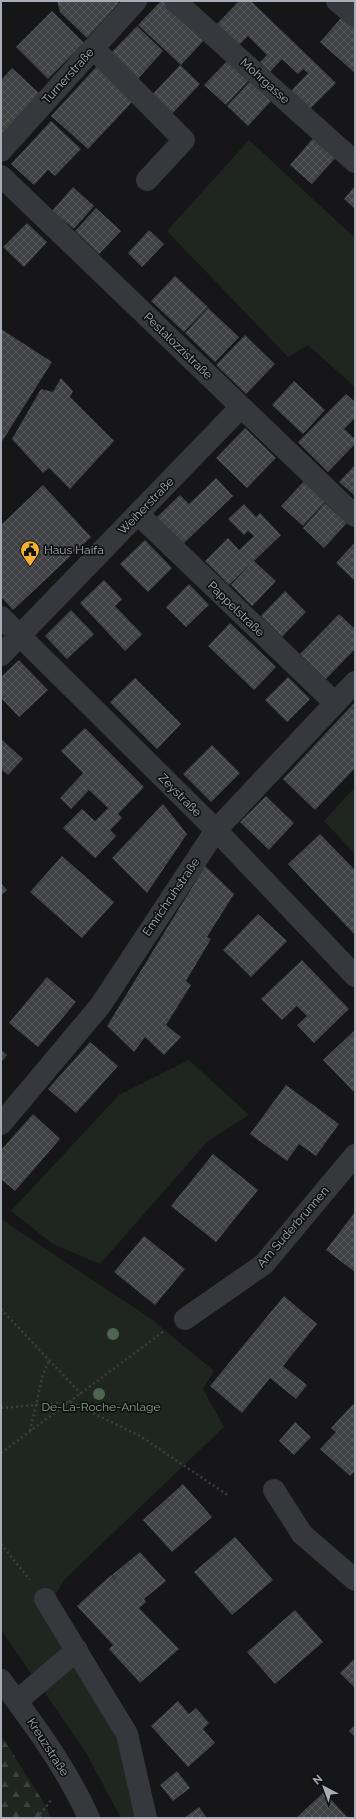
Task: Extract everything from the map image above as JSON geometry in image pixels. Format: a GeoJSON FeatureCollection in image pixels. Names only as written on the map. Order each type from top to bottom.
{"type":"FeatureCollection","features":[{"type":"Feature","properties":{"kind":"street","name":"Turnerstraße"},"geometry":{"type":"LineString","coordinates":[[1,151],[136,1]]}},
{"type":"Feature","properties":{"kind":"street","name":"Mohrgasse"},"geometry":{"type":"LineString","coordinates":[[175,1],[355,162]]}},
{"type":"Feature","properties":{"kind":"street"},"geometry":{"type":"LineString","coordinates":[[337,1],[355,16]]}},
{"type":"Feature","properties":{"kind":"street"},"geometry":{"type":"LineString","coordinates":[[94,48],[184,140],[147,180]]}},
{"type":"Feature","properties":{"kind":"street","name":"Pestalozzistraße"},"geometry":{"type":"LineString","coordinates":[[1,176],[355,516]]}},
{"type":"Feature","properties":{"kind":"street","name":"Weiherstraße"},"geometry":{"type":"LineString","coordinates":[[1,655],[241,407]]}},
{"type":"Feature","properties":{"kind":"street","name":"Pappelstraße"},"geometry":{"type":"LineString","coordinates":[[138,514],[335,704]]}},
{"type":"Feature","properties":{"kind":"street","name":"Zeystraße"},"geometry":{"type":"LineString","coordinates":[[1,618],[216,830],[355,976]]}},
{"type":"Feature","properties":{"kind":"street","name":"Emrichruhstraße"},"geometry":{"type":"LineString","coordinates":[[1,1124],[100,1006],[216,830],[355,682]]}},
{"type":"Feature","properties":{"kind":"street","name":"Am Suderbrunnen"},"geometry":{"type":"LineString","coordinates":[[177,1324],[264,1264],[355,1155]]}},
{"type":"Feature","properties":{"kind":"street"},"geometry":{"type":"LineString","coordinates":[[274,1490],[302,1534],[355,1580]]}},
{"type":"Feature","properties":{"kind":"street"},"geometry":{"type":"LineString","coordinates":[[45,1599],[127,1734],[146,1818]]}},
{"type":"Feature","properties":{"kind":"street"},"geometry":{"type":"LineString","coordinates":[[17,1701],[77,1650]]}},
{"type":"Feature","properties":{"kind":"street","name":"Kreuzstraße"},"geometry":{"type":"LineString","coordinates":[[1,1680],[17,1701],[64,1773],[82,1802],[89,1818]]}},
{"type":"Feature","properties":{"kind":"path"},"geometry":{"type":"LineString","coordinates":[[1,1309],[81,1394]]}},
{"type":"Feature","properties":{"kind":"path"},"geometry":{"type":"LineString","coordinates":[[1,1453],[177,1324]]}},
{"type":"Feature","properties":{"kind":"path"},"geometry":{"type":"LineString","coordinates":[[30,1432],[43,1374],[49,1361]]}},
{"type":"Feature","properties":{"kind":"path"},"geometry":{"type":"LineString","coordinates":[[1,1408],[70,1402],[140,1436],[229,1496]]}},
{"type":"Feature","properties":{"kind":"path"},"geometry":{"type":"LineString","coordinates":[[1,1544],[45,1599]]}},
{"type":"Feature","properties":{"kind":"green space"},"geometry":{"type":"Polygon","coordinates":[[[249,140],[355,238],[355,387],[308,345],[288,357],[167,231],[249,140]]]}},
{"type":"Feature","properties":{"kind":"green space"},"geometry":{"type":"Polygon","coordinates":[[[355,787],[355,854],[324,821],[355,787]]]}},
{"type":"Feature","properties":{"kind":"green space"},"geometry":{"type":"Polygon","coordinates":[[[189,1060],[249,1115],[208,1141],[100,1264],[53,1244],[11,1211],[119,1095],[189,1060]]]}},
{"type":"Feature","properties":{"kind":"green space","name":"De-La-Roche-Anlage"},"geometry":{"type":"Polygon","coordinates":[[[1,1219],[150,1318],[214,1371],[203,1389],[224,1427],[65,1579],[44,1614],[120,1737],[139,1818],[121,1818],[85,1751],[1,1630],[1,1219]]]}},
{"type":"Feature","properties":{"kind":"green space"},"geometry":{"type":"Polygon","coordinates":[[[1,1735],[44,1803],[51,1818],[1,1818],[1,1735]]]}},
{"type":"Feature","properties":{"kind":"building"},"geometry":{"type":"Polygon","coordinates":[[[57,1],[117,1],[119,3],[87,38],[60,12],[57,1]]]}},
{"type":"Feature","properties":{"kind":"building"},"geometry":{"type":"Polygon","coordinates":[[[161,1],[164,1],[205,39],[181,65],[138,25],[161,1]]]}},
{"type":"Feature","properties":{"kind":"building"},"geometry":{"type":"Polygon","coordinates":[[[239,1],[251,1],[336,83],[309,110],[291,91],[308,73],[303,69],[298,74],[282,59],[270,72],[260,62],[267,55],[248,36],[239,45],[217,24],[239,1]]]}},
{"type":"Feature","properties":{"kind":"building"},"geometry":{"type":"Polygon","coordinates":[[[52,11],[84,43],[48,79],[16,47],[52,11]]]}},
{"type":"Feature","properties":{"kind":"building"},"geometry":{"type":"Polygon","coordinates":[[[342,17],[355,28],[355,73],[320,42],[342,17]]]}},
{"type":"Feature","properties":{"kind":"building"},"geometry":{"type":"Polygon","coordinates":[[[137,26],[163,51],[136,81],[109,55],[137,26]]]}},
{"type":"Feature","properties":{"kind":"building"},"geometry":{"type":"Polygon","coordinates":[[[229,59],[250,79],[226,105],[204,85],[229,59]]]}},
{"type":"Feature","properties":{"kind":"building"},"geometry":{"type":"Polygon","coordinates":[[[98,65],[135,99],[88,149],[51,116],[98,65]]]}},
{"type":"Feature","properties":{"kind":"building"},"geometry":{"type":"Polygon","coordinates":[[[180,65],[200,84],[170,116],[150,97],[180,65]]]}},
{"type":"Feature","properties":{"kind":"building"},"geometry":{"type":"Polygon","coordinates":[[[12,68],[39,93],[1,136],[1,80],[12,68]]]}},
{"type":"Feature","properties":{"kind":"building"},"geometry":{"type":"Polygon","coordinates":[[[251,80],[272,100],[248,126],[227,106],[251,80]]]}},
{"type":"Feature","properties":{"kind":"building"},"geometry":{"type":"Polygon","coordinates":[[[51,121],[81,149],[55,176],[48,170],[34,185],[11,164],[51,121]]]}},
{"type":"Feature","properties":{"kind":"building"},"geometry":{"type":"Polygon","coordinates":[[[316,135],[338,155],[312,184],[290,165],[316,135]]]}},
{"type":"Feature","properties":{"kind":"building"},"geometry":{"type":"Polygon","coordinates":[[[355,186],[355,209],[344,199],[355,186]]]}},
{"type":"Feature","properties":{"kind":"building"},"geometry":{"type":"Polygon","coordinates":[[[73,187],[94,206],[74,229],[52,211],[73,187]]]}},
{"type":"Feature","properties":{"kind":"building"},"geometry":{"type":"Polygon","coordinates":[[[96,208],[121,231],[99,254],[75,231],[96,208]]]}},
{"type":"Feature","properties":{"kind":"building"},"geometry":{"type":"Polygon","coordinates":[[[27,223],[47,242],[24,267],[3,247],[27,223]]]}},
{"type":"Feature","properties":{"kind":"building"},"geometry":{"type":"Polygon","coordinates":[[[149,230],[164,244],[142,267],[128,253],[149,230]]]}},
{"type":"Feature","properties":{"kind":"building"},"geometry":{"type":"Polygon","coordinates":[[[175,276],[208,307],[184,332],[151,301],[175,276]]]}},
{"type":"Feature","properties":{"kind":"building"},"geometry":{"type":"Polygon","coordinates":[[[208,308],[239,337],[215,362],[185,333],[208,308]]]}},
{"type":"Feature","properties":{"kind":"building"},"geometry":{"type":"Polygon","coordinates":[[[1,329],[52,362],[1,443],[1,329]]]}},
{"type":"Feature","properties":{"kind":"building"},"geometry":{"type":"Polygon","coordinates":[[[245,335],[275,364],[246,394],[216,365],[245,335]]]}},
{"type":"Feature","properties":{"kind":"building"},"geometry":{"type":"Polygon","coordinates":[[[61,378],[73,391],[70,397],[114,441],[70,489],[49,468],[43,473],[12,439],[41,389],[53,392],[61,378]]]}},
{"type":"Feature","properties":{"kind":"building"},"geometry":{"type":"Polygon","coordinates":[[[294,381],[325,410],[303,434],[272,405],[294,381]]]}},
{"type":"Feature","properties":{"kind":"building"},"geometry":{"type":"Polygon","coordinates":[[[346,394],[355,402],[355,418],[344,429],[355,439],[355,444],[328,472],[298,442],[346,394]]]}},
{"type":"Feature","properties":{"kind":"building"},"geometry":{"type":"Polygon","coordinates":[[[245,428],[276,458],[247,488],[216,458],[245,428]]]}},
{"type":"Feature","properties":{"kind":"building"},"geometry":{"type":"Polygon","coordinates":[[[355,465],[355,496],[339,482],[355,465]]]}},
{"type":"Feature","properties":{"kind":"building"},"geometry":{"type":"Polygon","coordinates":[[[216,478],[233,496],[183,544],[157,517],[180,495],[189,504],[216,478]]]}},
{"type":"Feature","properties":{"kind":"building"},"geometry":{"type":"Polygon","coordinates":[[[304,481],[326,501],[303,526],[281,506],[304,481]]]}},
{"type":"Feature","properties":{"kind":"building","name":"Haus Haifa"},"geometry":{"type":"Polygon","coordinates":[[[43,485],[91,537],[13,610],[1,597],[1,525],[43,485]]]}},
{"type":"Feature","properties":{"kind":"building"},"geometry":{"type":"Polygon","coordinates":[[[325,503],[347,523],[324,548],[303,528],[325,503]]]}},
{"type":"Feature","properties":{"kind":"building"},"geometry":{"type":"Polygon","coordinates":[[[244,504],[256,517],[260,513],[281,535],[254,561],[276,581],[252,606],[231,585],[251,564],[229,585],[205,561],[228,538],[239,550],[254,536],[248,531],[244,535],[228,519],[244,504]]]}},
{"type":"Feature","properties":{"kind":"building"},"geometry":{"type":"Polygon","coordinates":[[[145,540],[172,568],[148,592],[120,564],[145,540]]]}},
{"type":"Feature","properties":{"kind":"building"},"geometry":{"type":"Polygon","coordinates":[[[355,542],[355,581],[336,563],[355,542]]]}},
{"type":"Feature","properties":{"kind":"building"},"geometry":{"type":"Polygon","coordinates":[[[104,580],[122,599],[115,606],[142,634],[125,651],[80,603],[104,580]]]}},
{"type":"Feature","properties":{"kind":"building"},"geometry":{"type":"Polygon","coordinates":[[[189,584],[209,605],[186,627],[166,607],[189,584]]]}},
{"type":"Feature","properties":{"kind":"building"},"geometry":{"type":"Polygon","coordinates":[[[285,591],[306,612],[282,637],[261,616],[285,591]]]}},
{"type":"Feature","properties":{"kind":"building"},"geometry":{"type":"Polygon","coordinates":[[[71,610],[94,634],[67,659],[45,636],[71,610]]]}},
{"type":"Feature","properties":{"kind":"building"},"geometry":{"type":"Polygon","coordinates":[[[339,614],[355,629],[355,649],[326,679],[300,654],[339,614]]]}},
{"type":"Feature","properties":{"kind":"building"},"geometry":{"type":"Polygon","coordinates":[[[230,623],[276,667],[254,690],[208,646],[230,623]]]}},
{"type":"Feature","properties":{"kind":"building"},"geometry":{"type":"Polygon","coordinates":[[[19,660],[48,690],[19,717],[1,698],[1,677],[19,660]]]}},
{"type":"Feature","properties":{"kind":"building"},"geometry":{"type":"Polygon","coordinates":[[[288,677],[310,699],[287,722],[265,700],[288,677]]]}},
{"type":"Feature","properties":{"kind":"building"},"geometry":{"type":"Polygon","coordinates":[[[135,678],[181,724],[157,749],[110,702],[135,678]]]}},
{"type":"Feature","properties":{"kind":"building"},"geometry":{"type":"Polygon","coordinates":[[[355,702],[355,768],[315,810],[283,779],[355,702]]]}},
{"type":"Feature","properties":{"kind":"building"},"geometry":{"type":"Polygon","coordinates":[[[85,728],[144,787],[118,814],[122,818],[110,830],[116,836],[95,858],[63,828],[82,809],[95,821],[108,808],[89,790],[71,809],[60,798],[83,773],[61,751],[85,728]]]}},
{"type":"Feature","properties":{"kind":"building"},"geometry":{"type":"Polygon","coordinates":[[[1,739],[23,759],[8,775],[1,769],[1,739]]]}},
{"type":"Feature","properties":{"kind":"building"},"geometry":{"type":"Polygon","coordinates":[[[212,745],[240,773],[211,802],[183,774],[212,745]]]}},
{"type":"Feature","properties":{"kind":"building"},"geometry":{"type":"Polygon","coordinates":[[[266,796],[294,823],[269,850],[240,822],[266,796]]]}},
{"type":"Feature","properties":{"kind":"building"},"geometry":{"type":"Polygon","coordinates":[[[163,804],[187,834],[147,893],[112,858],[163,804]]]}},
{"type":"Feature","properties":{"kind":"building"},"geometry":{"type":"Polygon","coordinates":[[[320,834],[355,870],[355,935],[288,864],[320,834]]]}},
{"type":"Feature","properties":{"kind":"building"},"geometry":{"type":"Polygon","coordinates":[[[62,856],[114,902],[82,938],[30,892],[62,856]]]}},
{"type":"Feature","properties":{"kind":"building"},"geometry":{"type":"Polygon","coordinates":[[[205,866],[234,894],[207,937],[211,939],[186,981],[191,985],[166,1025],[181,1037],[164,1055],[145,1037],[134,1052],[107,1026],[205,866]]]}},
{"type":"Feature","properties":{"kind":"building"},"geometry":{"type":"Polygon","coordinates":[[[1,883],[7,890],[1,895],[1,883]]]}},
{"type":"Feature","properties":{"kind":"building"},"geometry":{"type":"Polygon","coordinates":[[[258,914],[287,941],[251,977],[223,950],[258,914]]]}},
{"type":"Feature","properties":{"kind":"building"},"geometry":{"type":"Polygon","coordinates":[[[302,960],[349,1009],[314,1043],[297,1025],[307,1016],[297,1006],[282,1020],[261,999],[302,960]]]}},
{"type":"Feature","properties":{"kind":"building"},"geometry":{"type":"Polygon","coordinates":[[[47,977],[76,1002],[38,1047],[9,1023],[47,977]]]}},
{"type":"Feature","properties":{"kind":"building"},"geometry":{"type":"Polygon","coordinates":[[[355,1030],[355,1090],[354,1092],[323,1060],[355,1030]]]}},
{"type":"Feature","properties":{"kind":"building"},"geometry":{"type":"Polygon","coordinates":[[[90,1042],[118,1066],[76,1113],[48,1089],[90,1042]]]}},
{"type":"Feature","properties":{"kind":"building"},"geometry":{"type":"Polygon","coordinates":[[[1,1050],[7,1055],[1,1062],[1,1050]]]}},
{"type":"Feature","properties":{"kind":"building"},"geometry":{"type":"Polygon","coordinates":[[[286,1085],[339,1124],[316,1156],[299,1144],[287,1161],[250,1134],[286,1085]]]}},
{"type":"Feature","properties":{"kind":"building"},"geometry":{"type":"Polygon","coordinates":[[[33,1114],[60,1139],[15,1191],[1,1179],[1,1150],[33,1114]]]}},
{"type":"Feature","properties":{"kind":"building"},"geometry":{"type":"Polygon","coordinates":[[[213,1154],[258,1190],[216,1242],[171,1206],[213,1154]]]}},
{"type":"Feature","properties":{"kind":"building"},"geometry":{"type":"Polygon","coordinates":[[[355,1212],[355,1272],[326,1250],[355,1212]]]}},
{"type":"Feature","properties":{"kind":"building"},"geometry":{"type":"Polygon","coordinates":[[[144,1236],[185,1269],[155,1305],[114,1272],[144,1236]]]}},
{"type":"Feature","properties":{"kind":"building"},"geometry":{"type":"Polygon","coordinates":[[[284,1296],[317,1324],[283,1366],[307,1385],[296,1399],[270,1378],[242,1413],[210,1386],[284,1296]]]}},
{"type":"Feature","properties":{"kind":"building"},"geometry":{"type":"Polygon","coordinates":[[[353,1404],[355,1406],[355,1471],[350,1476],[320,1449],[336,1432],[331,1428],[353,1404]]]}},
{"type":"Feature","properties":{"kind":"building"},"geometry":{"type":"Polygon","coordinates":[[[295,1422],[311,1437],[294,1455],[279,1441],[295,1422]]]}},
{"type":"Feature","properties":{"kind":"building"},"geometry":{"type":"Polygon","coordinates":[[[183,1484],[212,1517],[172,1552],[143,1520],[183,1484]]]}},
{"type":"Feature","properties":{"kind":"building"},"geometry":{"type":"Polygon","coordinates":[[[235,1537],[273,1580],[232,1615],[194,1572],[235,1537]]]}},
{"type":"Feature","properties":{"kind":"building"},"geometry":{"type":"Polygon","coordinates":[[[140,1552],[166,1581],[144,1599],[146,1602],[139,1608],[179,1649],[140,1683],[109,1649],[113,1645],[77,1606],[111,1575],[120,1585],[112,1575],[140,1552]]]}},
{"type":"Feature","properties":{"kind":"building"},"geometry":{"type":"Polygon","coordinates":[[[295,1610],[323,1642],[275,1684],[247,1652],[295,1610]]]}},
{"type":"Feature","properties":{"kind":"building"},"geometry":{"type":"Polygon","coordinates":[[[355,1658],[355,1688],[340,1673],[355,1658]]]}},
{"type":"Feature","properties":{"kind":"building"},"geometry":{"type":"Polygon","coordinates":[[[178,1701],[189,1714],[196,1708],[209,1723],[203,1729],[215,1743],[188,1767],[151,1726],[178,1701]]]}},
{"type":"Feature","properties":{"kind":"building"},"geometry":{"type":"Polygon","coordinates":[[[355,1725],[355,1737],[349,1731],[355,1725]]]}},
{"type":"Feature","properties":{"kind":"building"},"geometry":{"type":"Polygon","coordinates":[[[177,1771],[190,1788],[173,1801],[160,1785],[177,1771]]]}},
{"type":"Feature","properties":{"kind":"building"},"geometry":{"type":"Polygon","coordinates":[[[324,1792],[348,1818],[296,1818],[324,1792]]]}},
{"type":"Feature","properties":{"kind":"building"},"geometry":{"type":"Polygon","coordinates":[[[199,1807],[207,1818],[184,1818],[199,1807]]]}},
{"type":"Feature","properties":{"kind":"place","name":"Haus Haifa"},"geometry":{"type":"Point","coordinates":[30,567]}}]}
